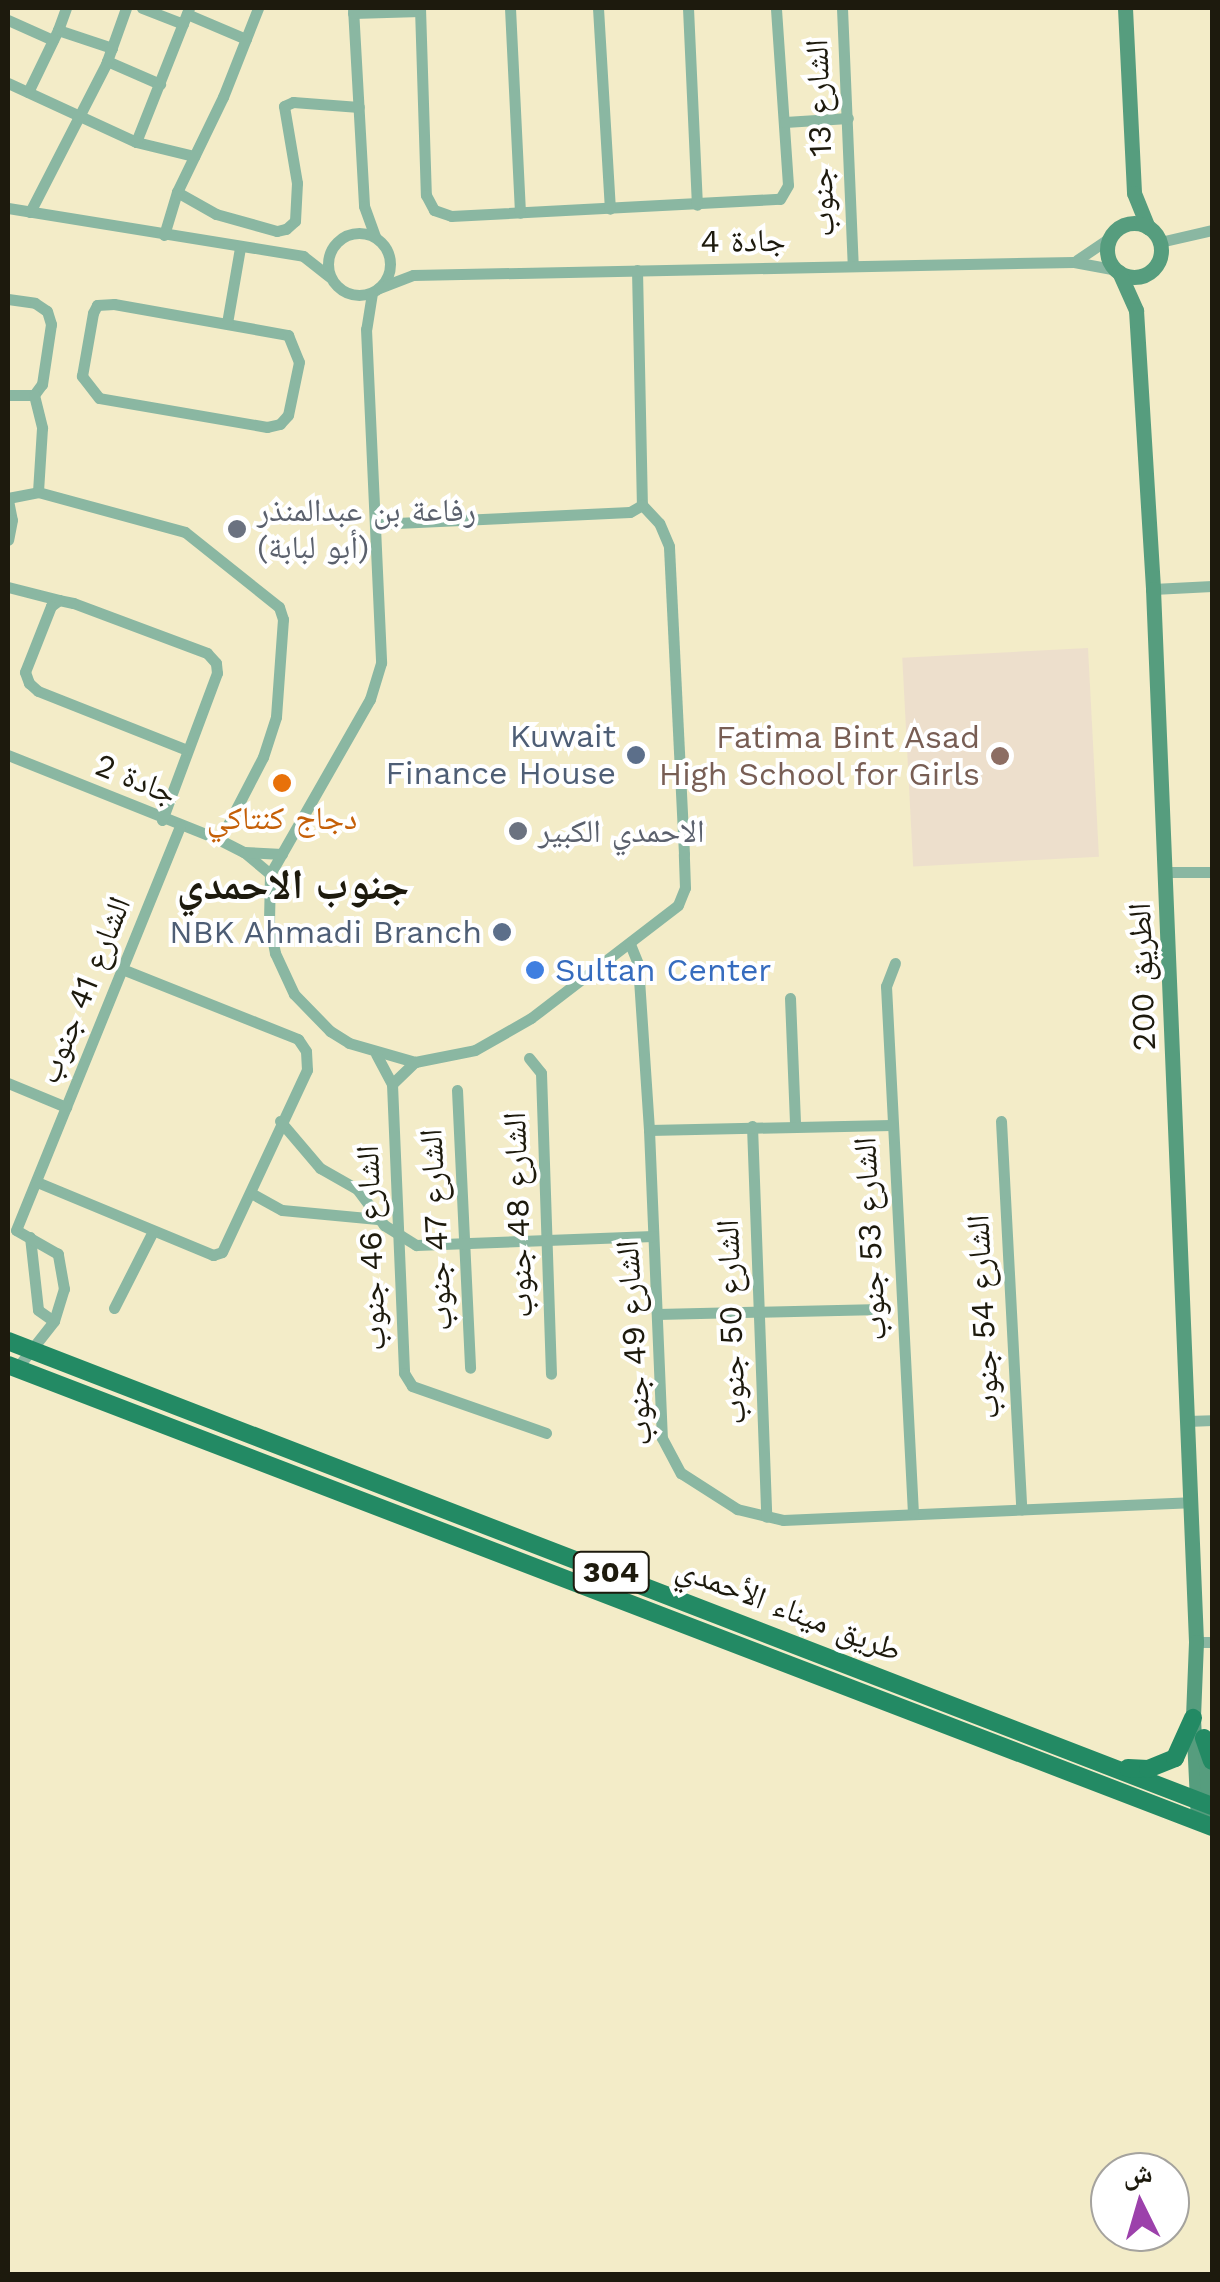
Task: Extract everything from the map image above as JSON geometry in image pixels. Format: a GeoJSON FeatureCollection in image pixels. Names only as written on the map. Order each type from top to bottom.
{"type":"FeatureCollection","features":[{"type":"Feature","properties":{"kind":"main road"},"geometry":{"type":"LineString","coordinates":[[1125,8],[1134,193],[1148,227],[1160,242],[1155,267],[1136,277],[1118,271],[1108,254],[1134,193]]}},
{"type":"Feature","properties":{"kind":"main road"},"geometry":{"type":"LineString","coordinates":[[1115,233],[1136,224],[1148,227]]}},
{"type":"Feature","properties":{"kind":"main road","name":"الطريق 200"},"geometry":{"type":"LineString","coordinates":[[1136,310],[1155,267]]}},
{"type":"Feature","properties":{"kind":"main road","name":"الطريق 200"},"geometry":{"type":"LineString","coordinates":[[1118,271],[1136,310],[1153,589],[1190,1502],[1204,1642],[1207,1825]]}},
{"type":"Feature","properties":{"kind":"main road","name":"طريق ميناء الأحمدي"},"geometry":{"type":"LineString","coordinates":[[8,1341],[1206,1803]]}},
{"type":"Feature","properties":{"kind":"main road","name":"طريق ميناء الأحمدي"},"geometry":{"type":"LineString","coordinates":[[12,1367],[1207,1825]]}},
{"type":"Feature","properties":{"kind":"main road","name":"الطريق 200"},"geometry":{"type":"LineString","coordinates":[[1204,1642],[1193,1718],[1206,1803]]}},
{"type":"Feature","properties":{"kind":"main road"},"geometry":{"type":"LineString","coordinates":[[1087,1758],[1135,1769],[1160,1766],[1182,1749],[1193,1718]]}},
{"type":"Feature","properties":{"kind":"main road"},"geometry":{"type":"LineString","coordinates":[[1204,1738],[1212,1761]]}},
{"type":"Feature","properties":{"kind":"street"},"geometry":{"type":"LineString","coordinates":[[28,92],[66,8]]}},
{"type":"Feature","properties":{"kind":"street"},"geometry":{"type":"LineString","coordinates":[[30,212],[110,54],[126,8]]}},
{"type":"Feature","properties":{"kind":"street"},"geometry":{"type":"LineString","coordinates":[[142,8],[186,15],[246,39]]}},
{"type":"Feature","properties":{"kind":"street"},"geometry":{"type":"LineString","coordinates":[[164,236],[177,192],[258,8]]}},
{"type":"Feature","properties":{"kind":"street"},"geometry":{"type":"LineString","coordinates":[[510,8],[520,213]]}},
{"type":"Feature","properties":{"kind":"street"},"geometry":{"type":"LineString","coordinates":[[598,8],[610,209]]}},
{"type":"Feature","properties":{"kind":"street"},"geometry":{"type":"LineString","coordinates":[[688,8],[697,205]]}},
{"type":"Feature","properties":{"kind":"street"},"geometry":{"type":"LineString","coordinates":[[413,275],[390,260],[375,237],[364,206],[353,10],[420,9],[426,195],[434,210],[451,216],[773,202],[784,197],[788,185],[776,8]]}},
{"type":"Feature","properties":{"kind":"street","name":"الشارع 13 جنوب"},"geometry":{"type":"LineString","coordinates":[[842,8],[853,266]]}},
{"type":"Feature","properties":{"kind":"street"},"geometry":{"type":"LineString","coordinates":[[136,142],[186,15]]}},
{"type":"Feature","properties":{"kind":"street"},"geometry":{"type":"LineString","coordinates":[[8,20],[110,54],[160,84]]}},
{"type":"Feature","properties":{"kind":"street"},"geometry":{"type":"LineString","coordinates":[[8,83],[136,142],[194,156]]}},
{"type":"Feature","properties":{"kind":"street"},"geometry":{"type":"LineString","coordinates":[[177,192],[246,224],[286,230],[295,221],[297,183],[284,106],[293,102],[359,107]]}},
{"type":"Feature","properties":{"kind":"street"},"geometry":{"type":"LineString","coordinates":[[785,122],[848,118]]}},
{"type":"Feature","properties":{"kind":"street"},"geometry":{"type":"LineString","coordinates":[[8,208],[303,256],[352,233],[364,206]]}},
{"type":"Feature","properties":{"kind":"street"},"geometry":{"type":"LineString","coordinates":[[1160,242],[1212,230]]}},
{"type":"Feature","properties":{"kind":"street"},"geometry":{"type":"LineString","coordinates":[[352,233],[375,237]]}},
{"type":"Feature","properties":{"kind":"street"},"geometry":{"type":"LineString","coordinates":[[1074,262],[1115,233]]}},
{"type":"Feature","properties":{"kind":"street"},"geometry":{"type":"LineString","coordinates":[[329,276],[327,259],[334,243]]}},
{"type":"Feature","properties":{"kind":"street"},"geometry":{"type":"LineString","coordinates":[[227,323],[240,248]]}},
{"type":"Feature","properties":{"kind":"street"},"geometry":{"type":"LineString","coordinates":[[303,256],[350,294],[366,329]]}},
{"type":"Feature","properties":{"kind":"street"},"geometry":{"type":"LineString","coordinates":[[390,260],[386,280],[375,291],[366,329],[381,663],[370,699],[270,874],[269,922],[275,954],[294,994],[330,1031],[376,1054],[415,1062],[455,1056],[495,1040],[668,916],[685,888],[668,546],[659,523],[642,505],[637,270]]}},
{"type":"Feature","properties":{"kind":"street","name":"جادة 4"},"geometry":{"type":"LineString","coordinates":[[375,291],[413,275],[1074,262],[1118,271]]}},
{"type":"Feature","properties":{"kind":"street"},"geometry":{"type":"LineString","coordinates":[[350,294],[375,291]]}},
{"type":"Feature","properties":{"kind":"street"},"geometry":{"type":"LineString","coordinates":[[8,299],[35,303],[47,311],[51,324],[42,384],[34,395],[42,428],[38,492]]}},
{"type":"Feature","properties":{"kind":"street"},"geometry":{"type":"LineString","coordinates":[[114,304],[227,323],[288,335],[296,346],[299,362],[288,414],[280,424],[267,427],[99,398],[82,376],[97,306],[114,304]]}},
{"type":"Feature","properties":{"kind":"street"},"geometry":{"type":"LineString","coordinates":[[8,396],[34,395]]}},
{"type":"Feature","properties":{"kind":"street"},"geometry":{"type":"LineString","coordinates":[[8,540],[12,520],[8,499],[38,492],[185,532],[279,606],[284,619],[276,717],[262,757],[220,840]]}},
{"type":"Feature","properties":{"kind":"street"},"geometry":{"type":"LineString","coordinates":[[375,524],[630,512],[642,505]]}},
{"type":"Feature","properties":{"kind":"street"},"geometry":{"type":"LineString","coordinates":[[8,586],[59,600],[207,653],[216,662],[217,673],[162,820]]}},
{"type":"Feature","properties":{"kind":"street"},"geometry":{"type":"LineString","coordinates":[[1153,589],[1212,586]]}},
{"type":"Feature","properties":{"kind":"street"},"geometry":{"type":"LineString","coordinates":[[59,600],[51,606],[25,672],[28,683],[38,692],[187,750]]}},
{"type":"Feature","properties":{"kind":"street","name":"جادة 2"},"geometry":{"type":"LineString","coordinates":[[8,755],[162,820],[220,840],[244,852],[270,874]]}},
{"type":"Feature","properties":{"kind":"street","name":"الشارع 41 جنوب"},"geometry":{"type":"LineString","coordinates":[[30,1237],[16,1230],[180,826]]}},
{"type":"Feature","properties":{"kind":"street","name":"جادة 2"},"geometry":{"type":"LineString","coordinates":[[244,852],[282,854]]}},
{"type":"Feature","properties":{"kind":"street"},"geometry":{"type":"LineString","coordinates":[[1165,872],[1212,872]]}},
{"type":"Feature","properties":{"kind":"street"},"geometry":{"type":"LineString","coordinates":[[621,951],[638,983]]}},
{"type":"Feature","properties":{"kind":"street","name":"الشارع 49 جنوب"},"geometry":{"type":"LineString","coordinates":[[621,951],[638,983],[649,1130],[662,1438],[671,1462],[737,1509],[783,1520],[1190,1502]]}},
{"type":"Feature","properties":{"kind":"street","name":"الشارع 53 جنوب"},"geometry":{"type":"LineString","coordinates":[[895,963],[886,986],[914,1513]]}},
{"type":"Feature","properties":{"kind":"street"},"geometry":{"type":"LineString","coordinates":[[37,1182],[212,1255],[222,1252],[307,1070],[306,1050],[298,1040],[122,969]]}},
{"type":"Feature","properties":{"kind":"street"},"geometry":{"type":"LineString","coordinates":[[790,998],[794,1124]]}},
{"type":"Feature","properties":{"kind":"street","name":"الشارع 46 جنوب"},"geometry":{"type":"LineString","coordinates":[[376,1054],[392,1084],[404,1373],[412,1386],[546,1433]]}},
{"type":"Feature","properties":{"kind":"street","name":"الشارع 48 جنوب"},"geometry":{"type":"LineString","coordinates":[[529,1058],[541,1073],[551,1374]]}},
{"type":"Feature","properties":{"kind":"street"},"geometry":{"type":"LineString","coordinates":[[392,1084],[415,1062]]}},
{"type":"Feature","properties":{"kind":"street"},"geometry":{"type":"LineString","coordinates":[[8,1083],[66,1107]]}},
{"type":"Feature","properties":{"kind":"street","name":"الشارع 47 جنوب"},"geometry":{"type":"LineString","coordinates":[[457,1090],[470,1368]]}},
{"type":"Feature","properties":{"kind":"street"},"geometry":{"type":"LineString","coordinates":[[280,1121],[320,1168],[357,1189],[378,1219],[421,1246],[653,1236]]}},
{"type":"Feature","properties":{"kind":"street","name":"الشارع 54 جنوب"},"geometry":{"type":"LineString","coordinates":[[1001,1122],[1021,1509]]}},
{"type":"Feature","properties":{"kind":"street"},"geometry":{"type":"LineString","coordinates":[[649,1130],[891,1124]]}},
{"type":"Feature","properties":{"kind":"street","name":"الشارع 50 جنوب"},"geometry":{"type":"LineString","coordinates":[[752,1126],[766,1516]]}},
{"type":"Feature","properties":{"kind":"street"},"geometry":{"type":"LineString","coordinates":[[251,1193],[282,1210],[378,1219]]}},
{"type":"Feature","properties":{"kind":"street"},"geometry":{"type":"LineString","coordinates":[[114,1308],[152,1231]]}},
{"type":"Feature","properties":{"kind":"street"},"geometry":{"type":"LineString","coordinates":[[30,1237],[38,1310],[54,1320]]}},
{"type":"Feature","properties":{"kind":"street"},"geometry":{"type":"LineString","coordinates":[[12,1367],[54,1320],[64,1289],[58,1254],[30,1237]]}},
{"type":"Feature","properties":{"kind":"street"},"geometry":{"type":"LineString","coordinates":[[658,1314],[870,1309]]}},
{"type":"Feature","properties":{"kind":"street"},"geometry":{"type":"LineString","coordinates":[[1187,1420],[1212,1420]]}},
{"type":"Feature","properties":{"kind":"shaded area","name":"Fatima Bint Asad High School for Girls"},"geometry":{"type":"Polygon","coordinates":[[[1088,648],[1099,857],[913,866],[902,658],[1088,648]]]}},
{"type":"Feature","properties":{"kind":"place","name":"رفاعة بن عبدالمنذر (أبو لبابة)"},"geometry":{"type":"Point","coordinates":[237,529]}},
{"type":"Feature","properties":{"kind":"place","name":"Kuwait Finance House"},"geometry":{"type":"Point","coordinates":[636,755]}},
{"type":"Feature","properties":{"kind":"place","name":"Fatima Bint Asad High School for Girls"},"geometry":{"type":"Point","coordinates":[1000,756]}},
{"type":"Feature","properties":{"kind":"place","name":"دجاج كنتاكي"},"geometry":{"type":"Point","coordinates":[282,783]}},
{"type":"Feature","properties":{"kind":"place","name":"الاحمدي الكبير"},"geometry":{"type":"Point","coordinates":[518,831]}},
{"type":"Feature","properties":{"kind":"place","name":"NBK Ahmadi Branch"},"geometry":{"type":"Point","coordinates":[502,932]}},
{"type":"Feature","properties":{"kind":"place","name":"Sultan Center"},"geometry":{"type":"Point","coordinates":[535,970]}},
{"type":"Feature","properties":{"kind":"district","name":"جنوب الاحمدي"},"geometry":{"type":"Point","coordinates":[293,885]}}]}
